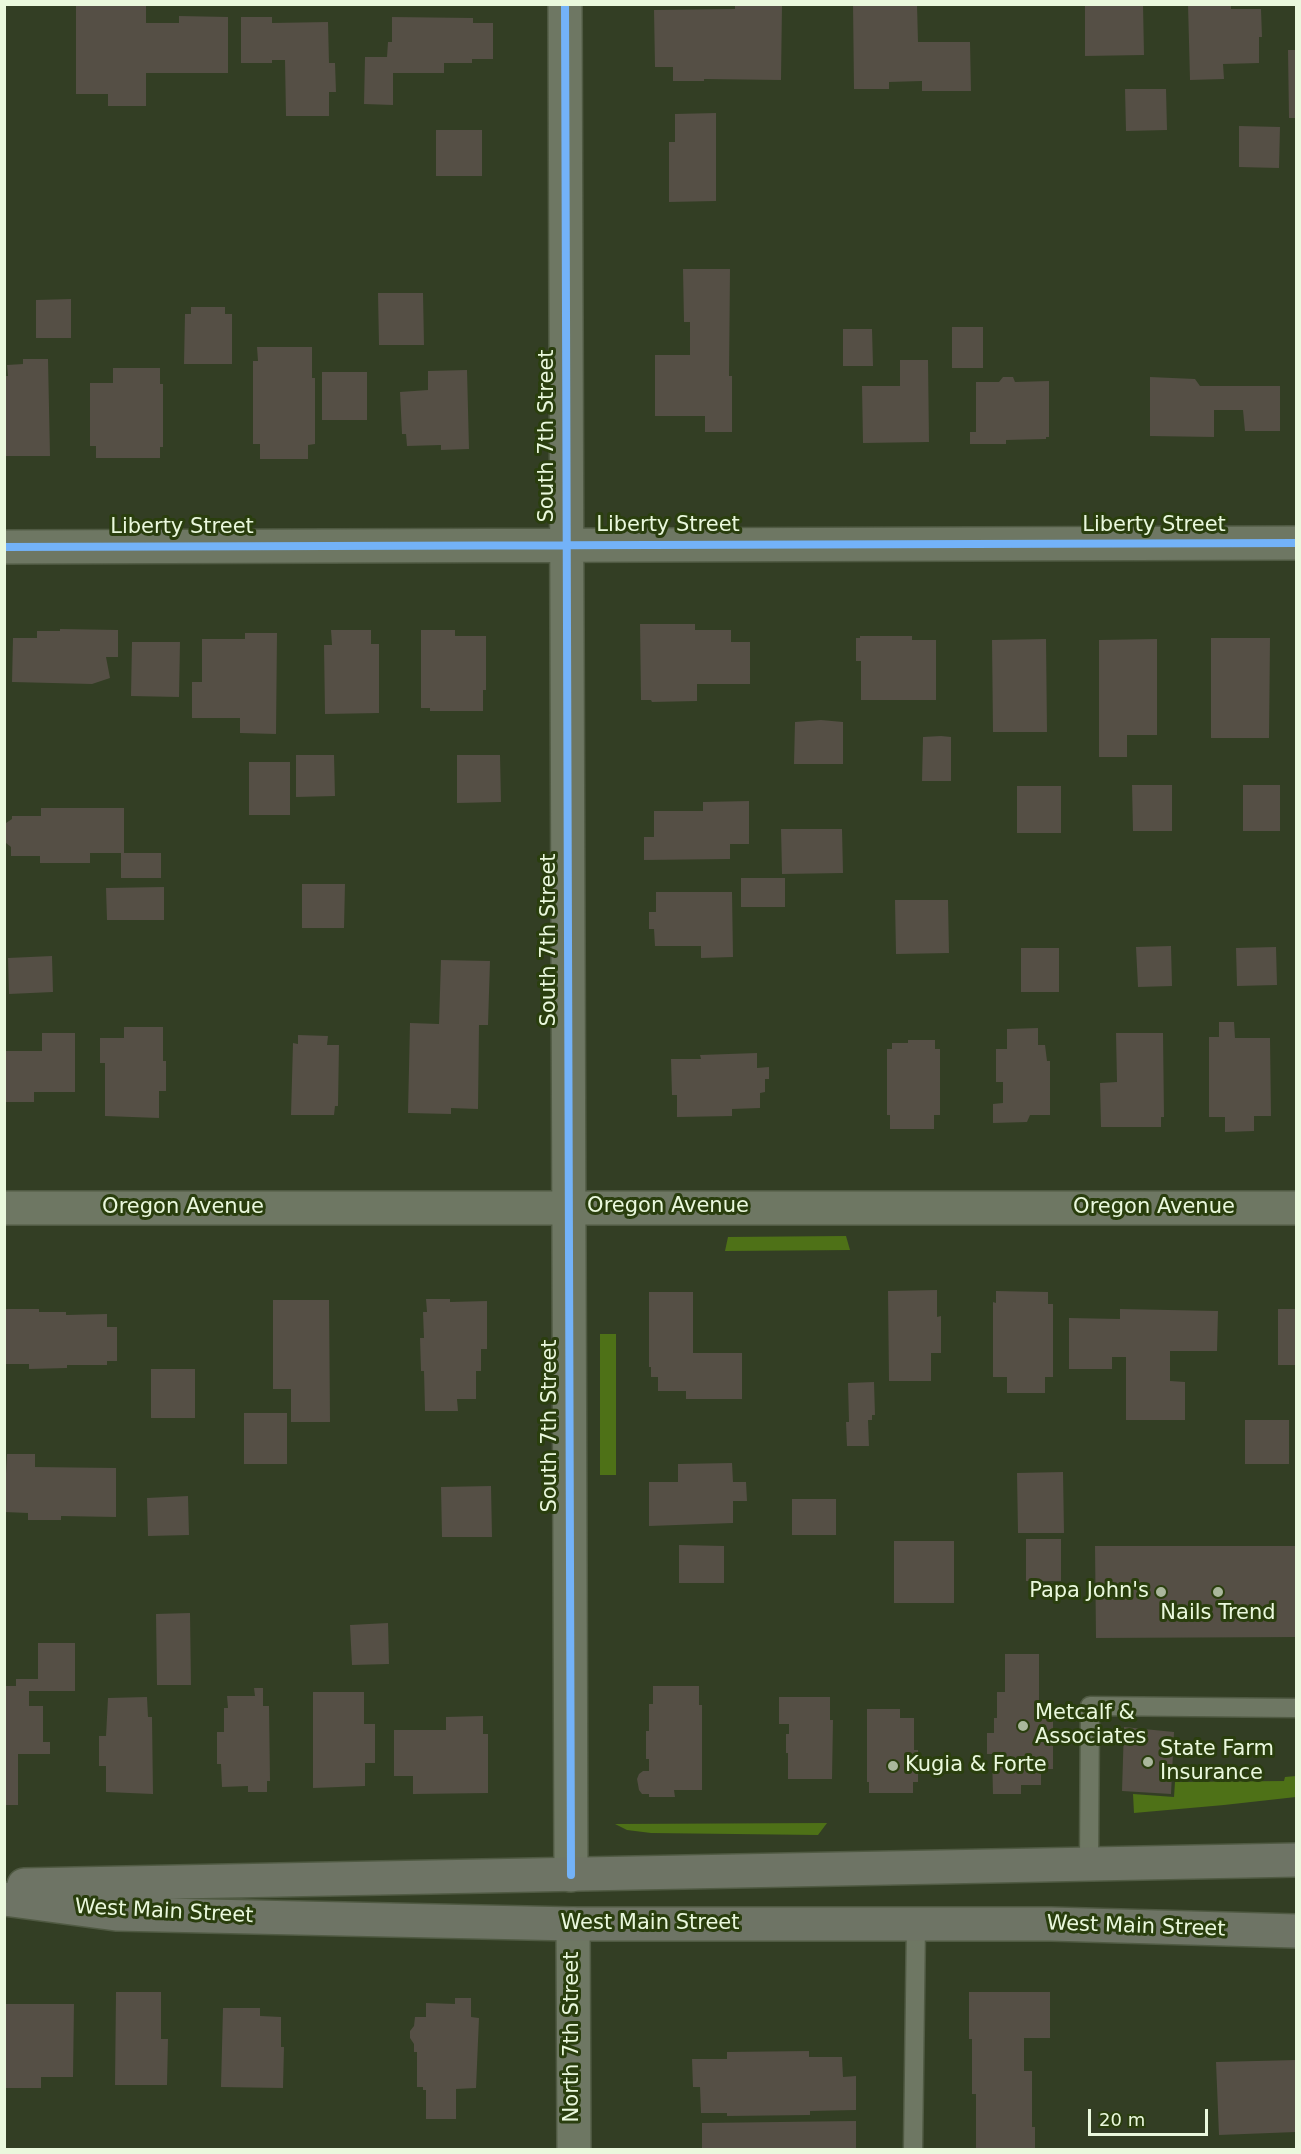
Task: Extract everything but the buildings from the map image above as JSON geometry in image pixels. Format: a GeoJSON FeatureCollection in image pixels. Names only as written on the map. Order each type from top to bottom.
{"type":"FeatureCollection","features":[{"type":"Feature","properties":{"kind":"main road","name":"West Main Street"},"geometry":{"type":"LineString","coordinates":[[4,1885],[1296,1860]]}},
{"type":"Feature","properties":{"kind":"main road","name":"West Main Street"},"geometry":{"type":"LineString","coordinates":[[4,1899],[116,1914],[573,1924],[1051,1924],[1296,1931]]}},
{"type":"Feature","properties":{"kind":"street","name":"South 7th Street"},"geometry":{"type":"LineString","coordinates":[[565,4],[571,1875]]}},
{"type":"Feature","properties":{"kind":"street","name":"Liberty Street"},"geometry":{"type":"LineString","coordinates":[[4,547],[1296,543]]}},
{"type":"Feature","properties":{"kind":"street","name":"Oregon Avenue"},"geometry":{"type":"LineString","coordinates":[[4,1208],[1296,1208]]}},
{"type":"Feature","properties":{"kind":"street","name":"North 7th Street"},"geometry":{"type":"LineString","coordinates":[[573,1924],[574,2150]]}},
{"type":"Feature","properties":{"kind":"lane"},"geometry":{"type":"LineString","coordinates":[[1089,1865],[1090,1706],[1296,1708]]}},
{"type":"Feature","properties":{"kind":"lane"},"geometry":{"type":"LineString","coordinates":[[913,2150],[916,1923]]}},
{"type":"Feature","properties":{"kind":"green space"},"geometry":{"type":"Polygon","coordinates":[[[846,1236],[850,1250],[725,1251],[728,1237],[846,1236]]]}},
{"type":"Feature","properties":{"kind":"green space"},"geometry":{"type":"Polygon","coordinates":[[[600,1334],[616,1334],[616,1475],[600,1475],[600,1334]]]}},
{"type":"Feature","properties":{"kind":"green space"},"geometry":{"type":"Polygon","coordinates":[[[1296,1776],[1296,1797],[1134,1813],[1133,1794],[1174,1797],[1175,1782],[1284,1781],[1285,1777],[1296,1776]]]}},
{"type":"Feature","properties":{"kind":"green space"},"geometry":{"type":"Polygon","coordinates":[[[827,1823],[818,1835],[651,1833],[627,1830],[615,1824],[827,1823]]]}},
{"type":"Feature","properties":{"kind":"cycle path"},"geometry":{"type":"LineString","coordinates":[[565,4],[571,1875]]}},
{"type":"Feature","properties":{"kind":"cycle path"},"geometry":{"type":"LineString","coordinates":[[4,547],[1296,543]]}},
{"type":"Feature","properties":{"kind":"place","name":"Papa John's"},"geometry":{"type":"Point","coordinates":[1161,1592]}},
{"type":"Feature","properties":{"kind":"place","name":"Nails Trend"},"geometry":{"type":"Point","coordinates":[1218,1592]}},
{"type":"Feature","properties":{"kind":"place","name":"Metcalf & Associates"},"geometry":{"type":"Point","coordinates":[1023,1726]}},
{"type":"Feature","properties":{"kind":"place","name":"State Farm Insurance"},"geometry":{"type":"Point","coordinates":[1148,1762]}},
{"type":"Feature","properties":{"kind":"place","name":"Kugia & Forte"},"geometry":{"type":"Point","coordinates":[893,1766]}}]}
